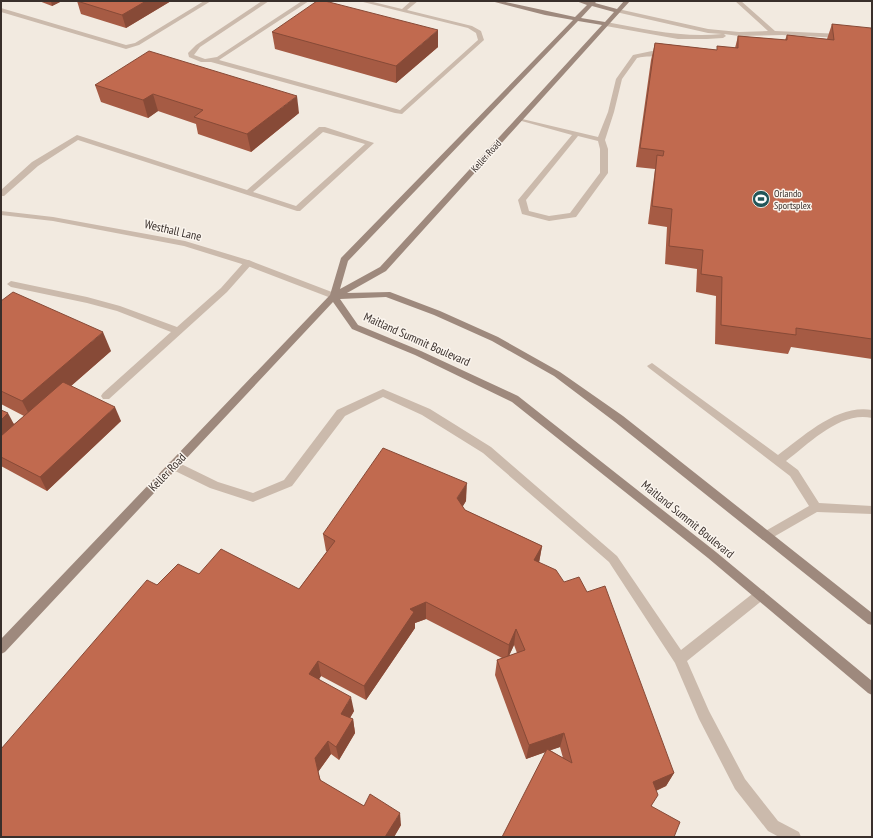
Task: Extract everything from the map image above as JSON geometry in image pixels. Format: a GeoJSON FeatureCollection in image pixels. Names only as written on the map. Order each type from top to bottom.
{"type":"FeatureCollection","features":[{"type":"Feature","properties":{"kind":"street"},"geometry":{"type":"LineString","coordinates":[[1,10],[126,47],[137,44],[208,1]]}},
{"type":"Feature","properties":{"kind":"street"},"geometry":{"type":"LineString","coordinates":[[266,1],[198,46],[191,53],[193,58],[211,60],[397,112],[402,112],[480,40],[481,36],[479,32],[470,28],[362,1]]}},
{"type":"Feature","properties":{"kind":"street"},"geometry":{"type":"LineString","coordinates":[[211,60],[229,52],[306,1]]}},
{"type":"Feature","properties":{"kind":"street"},"geometry":{"type":"LineString","coordinates":[[403,11],[415,1]]}},
{"type":"Feature","properties":{"kind":"street"},"geometry":{"type":"LineString","coordinates":[[494,1],[663,36],[689,39],[739,34],[773,33],[848,36]]}},
{"type":"Feature","properties":{"kind":"street"},"geometry":{"type":"LineString","coordinates":[[579,1],[592,2],[618,11],[691,28],[739,34]]}},
{"type":"Feature","properties":{"kind":"street","name":"Keller Road"},"geometry":{"type":"LineString","coordinates":[[1,648],[334,296],[383,269],[627,1]]}},
{"type":"Feature","properties":{"kind":"street"},"geometry":{"type":"LineString","coordinates":[[738,1],[773,33]]}},
{"type":"Feature","properties":{"kind":"street","name":"Keller Road"},"geometry":{"type":"LineString","coordinates":[[334,296],[344,260],[592,2]]}},
{"type":"Feature","properties":{"kind":"street"},"geometry":{"type":"LineString","coordinates":[[791,34],[810,42]]}},
{"type":"Feature","properties":{"kind":"street"},"geometry":{"type":"LineString","coordinates":[[576,134],[522,200],[525,212],[537,217],[556,219],[573,216],[604,173],[604,149],[600,140],[611,112],[619,79],[635,56],[652,52],[674,55]]}},
{"type":"Feature","properties":{"kind":"street"},"geometry":{"type":"LineString","coordinates":[[520,119],[600,140]]}},
{"type":"Feature","properties":{"kind":"street"},"geometry":{"type":"LineString","coordinates":[[1,194],[35,164],[77,137],[249,192],[297,209],[370,143],[322,129],[249,192]]}},
{"type":"Feature","properties":{"kind":"street","name":"Westhall Lane"},"geometry":{"type":"LineString","coordinates":[[1,213],[53,219],[186,244],[248,263],[334,296]]}},
{"type":"Feature","properties":{"kind":"street"},"geometry":{"type":"LineString","coordinates":[[106,396],[224,290],[248,263]]}},
{"type":"Feature","properties":{"kind":"street"},"geometry":{"type":"LineString","coordinates":[[11,284],[64,295],[114,308],[178,331]]}},
{"type":"Feature","properties":{"kind":"street","name":"Maitland Summit Boulevard"},"geometry":{"type":"LineString","coordinates":[[334,296],[387,294],[461,323],[524,354],[590,396],[872,620]]}},
{"type":"Feature","properties":{"kind":"street","name":"Maitland Summit Boulevard"},"geometry":{"type":"LineString","coordinates":[[334,296],[355,327],[418,353],[515,398],[706,550],[872,689]]}},
{"type":"Feature","properties":{"kind":"street"},"geometry":{"type":"LineString","coordinates":[[652,366],[794,473],[816,507]]}},
{"type":"Feature","properties":{"kind":"street"},"geometry":{"type":"LineString","coordinates":[[173,465],[214,485],[253,498],[288,482],[341,413],[383,393],[426,412],[487,450],[613,559],[680,659],[704,715],[740,784],[773,826],[794,837]]}},
{"type":"Feature","properties":{"kind":"street"},"geometry":{"type":"LineString","coordinates":[[778,461],[842,417],[856,412],[872,414]]}},
{"type":"Feature","properties":{"kind":"street"},"geometry":{"type":"LineString","coordinates":[[766,536],[816,507],[872,510]]}},
{"type":"Feature","properties":{"kind":"street"},"geometry":{"type":"LineString","coordinates":[[680,659],[760,595]]}},
{"type":"Feature","properties":{"kind":"building"},"geometry":{"type":"Polygon","coordinates":[[[77,1],[146,1],[122,15],[77,1]]]}},
{"type":"Feature","properties":{"kind":"building"},"geometry":{"type":"Polygon","coordinates":[[[317,1],[325,1],[438,30],[396,66],[272,32],[317,1]]]}},
{"type":"Feature","properties":{"kind":"building","name":"Orlando Sportsplex"},"geometry":{"type":"Polygon","coordinates":[[[832,24],[871,28],[872,32],[872,339],[796,328],[796,335],[721,325],[722,277],[701,274],[703,250],[669,246],[672,209],[652,206],[657,155],[663,156],[664,151],[640,148],[655,43],[717,50],[717,46],[738,48],[738,36],[787,40],[787,35],[834,40],[832,24]]]}},
{"type":"Feature","properties":{"kind":"building"},"geometry":{"type":"Polygon","coordinates":[[[149,51],[297,96],[247,134],[194,117],[203,110],[153,94],[143,100],[95,85],[149,51]]]}},
{"type":"Feature","properties":{"kind":"building"},"geometry":{"type":"Polygon","coordinates":[[[13,292],[103,332],[22,401],[1,391],[1,301],[13,292]]]}},
{"type":"Feature","properties":{"kind":"building"},"geometry":{"type":"Polygon","coordinates":[[[63,382],[115,407],[40,477],[1,457],[1,436],[63,382]]]}},
{"type":"Feature","properties":{"kind":"building"},"geometry":{"type":"Polygon","coordinates":[[[1,410],[8,413],[1,420],[1,410]]]}},
{"type":"Feature","properties":{"kind":"building"},"geometry":{"type":"Polygon","coordinates":[[[383,448],[467,483],[457,498],[465,510],[542,546],[534,560],[556,570],[564,582],[579,577],[587,592],[605,586],[674,773],[653,782],[658,795],[651,806],[680,822],[674,837],[502,837],[547,749],[572,763],[564,733],[529,745],[497,660],[525,650],[516,629],[509,645],[426,602],[410,609],[414,612],[364,686],[318,661],[309,674],[351,697],[341,714],[353,719],[336,747],[328,741],[315,758],[320,780],[364,806],[370,794],[400,813],[385,837],[1,837],[1,749],[147,580],[157,585],[178,564],[199,574],[221,549],[299,589],[335,541],[323,534],[383,448]]]}},
{"type":"Feature","properties":{"kind":"place","name":"Orlando Sportsplex"},"geometry":{"type":"Point","coordinates":[761,199]}}]}
